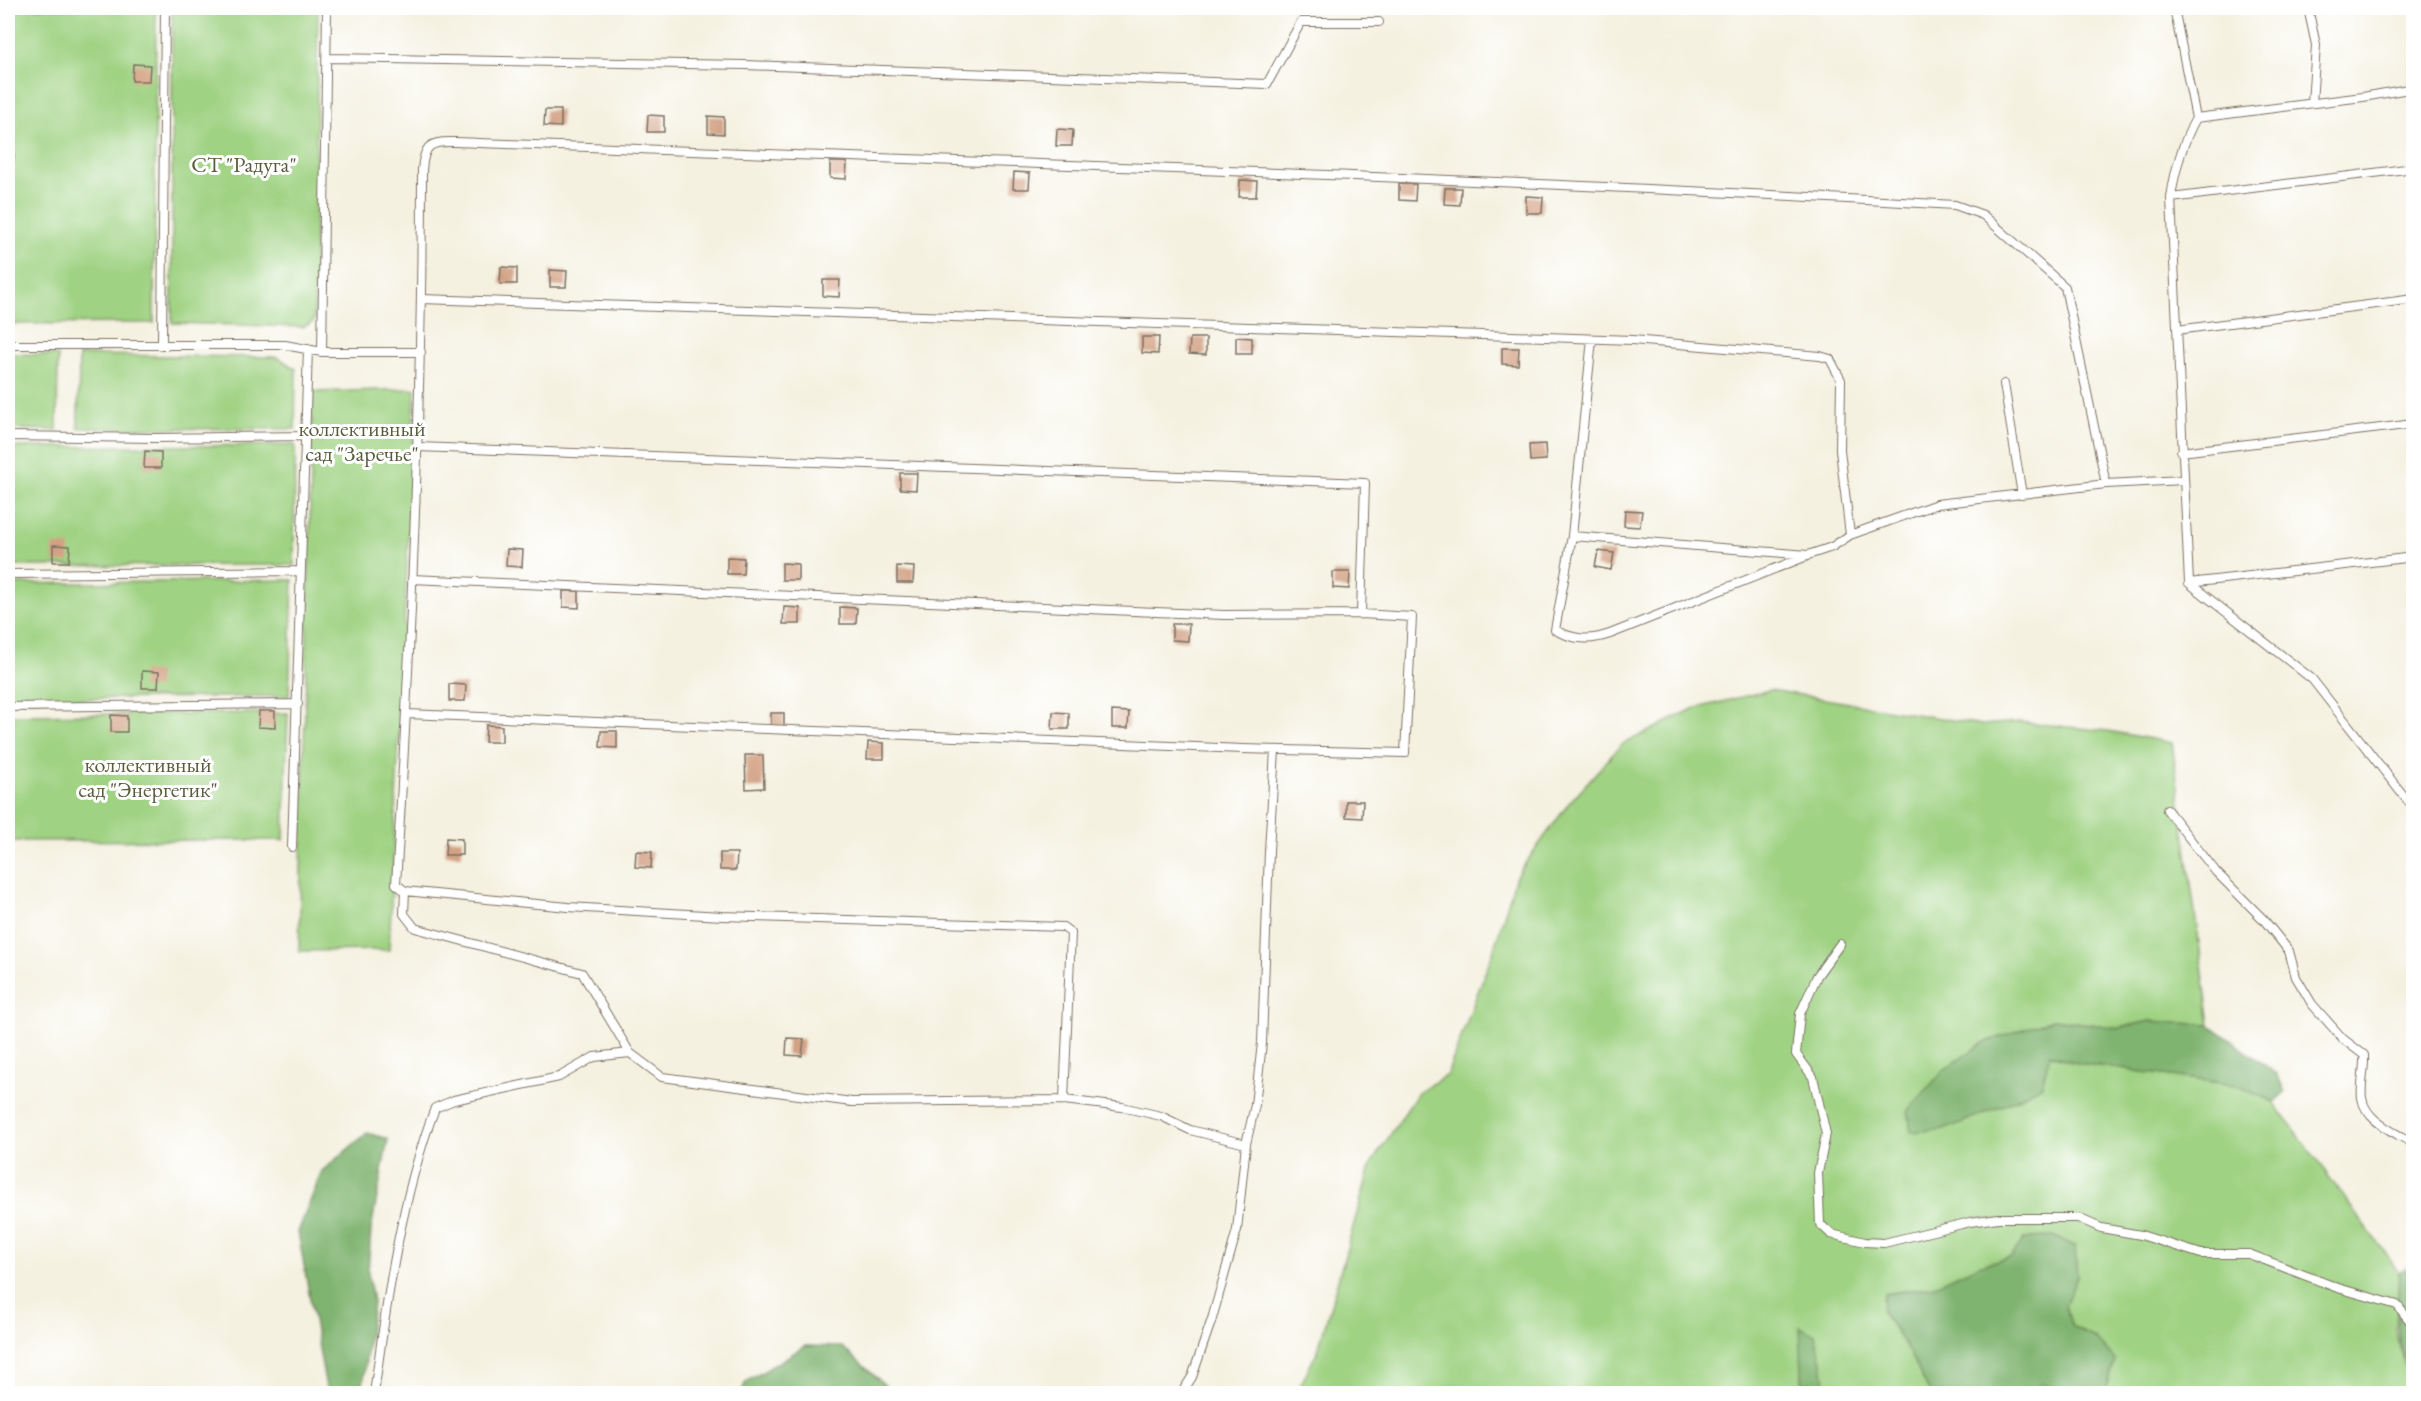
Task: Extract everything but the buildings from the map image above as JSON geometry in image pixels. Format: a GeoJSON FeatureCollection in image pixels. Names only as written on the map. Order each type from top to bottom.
{"type":"FeatureCollection","features":[{"type":"Feature","properties":{"kind":"lane"},"geometry":{"type":"LineString","coordinates":[[162,343],[165,8]]}},
{"type":"Feature","properties":{"kind":"lane"},"geometry":{"type":"LineString","coordinates":[[322,352],[327,8]]}},
{"type":"Feature","properties":{"kind":"lane"},"geometry":{"type":"LineString","coordinates":[[2174,8],[2196,118],[2183,142],[2174,169],[2171,198],[2188,583],[2312,680],[2414,809]]}},
{"type":"Feature","properties":{"kind":"lane"},"geometry":{"type":"LineString","coordinates":[[2308,8],[2316,45],[2312,103]]}},
{"type":"Feature","properties":{"kind":"lane"},"geometry":{"type":"LineString","coordinates":[[328,58],[745,65],[1267,84],[1301,22],[1379,22]]}},
{"type":"Feature","properties":{"kind":"lane"},"geometry":{"type":"LineString","coordinates":[[2196,118],[2414,88]]}},
{"type":"Feature","properties":{"kind":"lane"},"geometry":{"type":"LineString","coordinates":[[1064,1100],[1071,933],[1063,927],[722,916],[568,907],[405,891],[396,884],[407,714],[418,447],[423,153],[428,147],[444,141],[1696,189],[1955,205],[1983,214],[2065,287],[2106,484]]}},
{"type":"Feature","properties":{"kind":"lane"},"geometry":{"type":"LineString","coordinates":[[2171,198],[2414,168]]}},
{"type":"Feature","properties":{"kind":"lane"},"geometry":{"type":"LineString","coordinates":[[2177,330],[2414,298]]}},
{"type":"Feature","properties":{"kind":"lane"},"geometry":{"type":"LineString","coordinates":[[422,299],[1592,339],[1820,356],[1830,359],[1840,380],[1840,450],[1850,535]]}},
{"type":"Feature","properties":{"kind":"lane"},"geometry":{"type":"LineString","coordinates":[[1592,339],[1572,536],[1555,630],[1574,638],[1596,639],[1610,634],[1832,547],[1850,535],[1937,504],[2106,484],[2183,480]]}},
{"type":"Feature","properties":{"kind":"lane"},"geometry":{"type":"LineString","coordinates":[[8,345],[162,343],[285,345],[322,352],[420,352]]}},
{"type":"Feature","properties":{"kind":"lane"},"geometry":{"type":"LineString","coordinates":[[292,847],[308,350]]}},
{"type":"Feature","properties":{"kind":"lane"},"geometry":{"type":"LineString","coordinates":[[2004,384],[2022,495]]}},
{"type":"Feature","properties":{"kind":"lane"},"geometry":{"type":"LineString","coordinates":[[2181,452],[2414,424]]}},
{"type":"Feature","properties":{"kind":"lane"},"geometry":{"type":"LineString","coordinates":[[8,435],[157,438],[304,436]]}},
{"type":"Feature","properties":{"kind":"lane"},"geometry":{"type":"LineString","coordinates":[[418,447],[1365,483],[1361,614]]}},
{"type":"Feature","properties":{"kind":"lane"},"geometry":{"type":"LineString","coordinates":[[1572,536],[1808,555]]}},
{"type":"Feature","properties":{"kind":"lane"},"geometry":{"type":"LineString","coordinates":[[2188,583],[2414,556]]}},
{"type":"Feature","properties":{"kind":"lane"},"geometry":{"type":"LineString","coordinates":[[8,574],[301,572]]}},
{"type":"Feature","properties":{"kind":"lane"},"geometry":{"type":"LineString","coordinates":[[407,714],[1275,750],[1405,753],[1412,617],[1361,614],[1224,615],[412,579]]}},
{"type":"Feature","properties":{"kind":"lane"},"geometry":{"type":"LineString","coordinates":[[8,707],[298,704]]}},
{"type":"Feature","properties":{"kind":"lane"},"geometry":{"type":"LineString","coordinates":[[1181,1394],[1196,1367],[1237,1230],[1246,1144],[1255,1105],[1262,1043],[1275,750]]}},
{"type":"Feature","properties":{"kind":"lane"},"geometry":{"type":"LineString","coordinates":[[2167,810],[2216,872],[2264,920],[2289,951],[2296,977],[2312,1004],[2343,1039],[2364,1055],[2362,1098],[2375,1121],[2414,1144]]}},
{"type":"Feature","properties":{"kind":"lane"},"geometry":{"type":"LineString","coordinates":[[405,891],[404,914],[415,928],[582,973],[630,1053],[662,1077],[814,1099],[852,1102],[1064,1100],[1122,1107],[1161,1116],[1190,1130],[1246,1144]]}},
{"type":"Feature","properties":{"kind":"lane"},"geometry":{"type":"LineString","coordinates":[[1840,944],[1817,976],[1800,1014],[1797,1054],[1813,1077],[1821,1107],[1826,1134],[1818,1173],[1820,1224],[1831,1234],[1865,1242],[1884,1243],[1980,1220],[2078,1218],[2101,1228],[2141,1235],[2201,1254],[2249,1254],[2338,1288],[2397,1305],[2414,1326]]}},
{"type":"Feature","properties":{"kind":"lane"},"geometry":{"type":"LineString","coordinates":[[374,1394],[384,1320],[418,1152],[435,1108],[454,1100],[559,1077],[594,1057],[630,1053]]}},
{"type":"Feature","properties":{"kind":"green space"},"geometry":{"type":"Polygon","coordinates":[[[8,8],[156,8],[154,323],[8,324],[8,8]]]}},
{"type":"Feature","properties":{"kind":"green space","name":"СТ \"Радуга\""},"geometry":{"type":"Polygon","coordinates":[[[172,8],[318,8],[314,321],[304,327],[172,323],[172,8]]]}},
{"type":"Feature","properties":{"kind":"green space"},"geometry":{"type":"Polygon","coordinates":[[[8,354],[58,355],[57,430],[8,429],[8,354]]]}},
{"type":"Feature","properties":{"kind":"green space"},"geometry":{"type":"Polygon","coordinates":[[[79,355],[277,357],[296,369],[295,429],[78,428],[79,355]]]}},
{"type":"Feature","properties":{"kind":"green space","name":"коллективный сад \"Заречье\""},"geometry":{"type":"Polygon","coordinates":[[[415,389],[389,950],[299,951],[313,392],[415,389]]]}},
{"type":"Feature","properties":{"kind":"green space"},"geometry":{"type":"Polygon","coordinates":[[[295,445],[294,565],[8,566],[8,447],[295,445]]]}},
{"type":"Feature","properties":{"kind":"green space","name":"коллективный сад \"Энергетик\""},"geometry":{"type":"Polygon","coordinates":[[[293,580],[289,696],[8,700],[8,584],[293,580]]]}},
{"type":"Feature","properties":{"kind":"green space"},"geometry":{"type":"Polygon","coordinates":[[[1770,690],[1982,725],[2019,722],[2108,731],[2172,743],[2210,1025],[2150,1021],[2119,1028],[2053,1019],[1983,1043],[1944,1070],[1984,1112],[2011,1102],[2049,1054],[2072,1062],[2235,1085],[2274,1102],[2399,1272],[2396,1329],[2403,1363],[2413,1384],[2409,1394],[2028,1393],[2040,1384],[2077,1393],[2095,1338],[2072,1327],[2065,1305],[2077,1276],[2024,1239],[2011,1257],[1979,1265],[1931,1287],[1884,1294],[1882,1311],[1904,1343],[1930,1393],[1826,1393],[1822,1361],[1802,1372],[1803,1393],[1296,1394],[1318,1350],[1371,1164],[1418,1093],[1447,1075],[1494,949],[1516,876],[1569,803],[1621,745],[1693,709],[1770,690]]]}},
{"type":"Feature","properties":{"kind":"green space","name":"коллективный сад \"Энергетик\""},"geometry":{"type":"Polygon","coordinates":[[[288,713],[284,840],[8,841],[8,715],[288,713]]]}},
{"type":"Feature","properties":{"kind":"green space"},"geometry":{"type":"Polygon","coordinates":[[[2053,1019],[2119,1028],[2150,1021],[2210,1025],[2277,1074],[2285,1092],[2274,1102],[2235,1085],[2072,1062],[2050,1054],[2042,1085],[2011,1102],[1946,1129],[1911,1132],[1908,1110],[1944,1070],[1983,1043],[2053,1019]]]}},
{"type":"Feature","properties":{"kind":"green space"},"geometry":{"type":"Polygon","coordinates":[[[367,1133],[388,1139],[371,1229],[368,1272],[373,1303],[362,1393],[327,1393],[298,1232],[322,1171],[367,1133]]]}},
{"type":"Feature","properties":{"kind":"green space"},"geometry":{"type":"Polygon","coordinates":[[[2053,1236],[2075,1246],[2077,1276],[2065,1305],[2072,1327],[2095,1338],[2115,1360],[2107,1388],[2077,1393],[2041,1384],[2028,1393],[1930,1393],[1904,1343],[1882,1311],[1884,1294],[1931,1287],[1979,1265],[2011,1257],[2024,1239],[2053,1236]]]}},
{"type":"Feature","properties":{"kind":"green space"},"geometry":{"type":"Polygon","coordinates":[[[2413,1264],[2413,1384],[2403,1357],[2398,1315],[2399,1272],[2413,1264]]]}},
{"type":"Feature","properties":{"kind":"green space"},"geometry":{"type":"Polygon","coordinates":[[[1800,1327],[1815,1335],[1822,1361],[1826,1393],[1803,1393],[1800,1327]]]}},
{"type":"Feature","properties":{"kind":"green space"},"geometry":{"type":"Polygon","coordinates":[[[805,1346],[842,1347],[894,1393],[741,1393],[746,1382],[805,1346]]]}}]}
